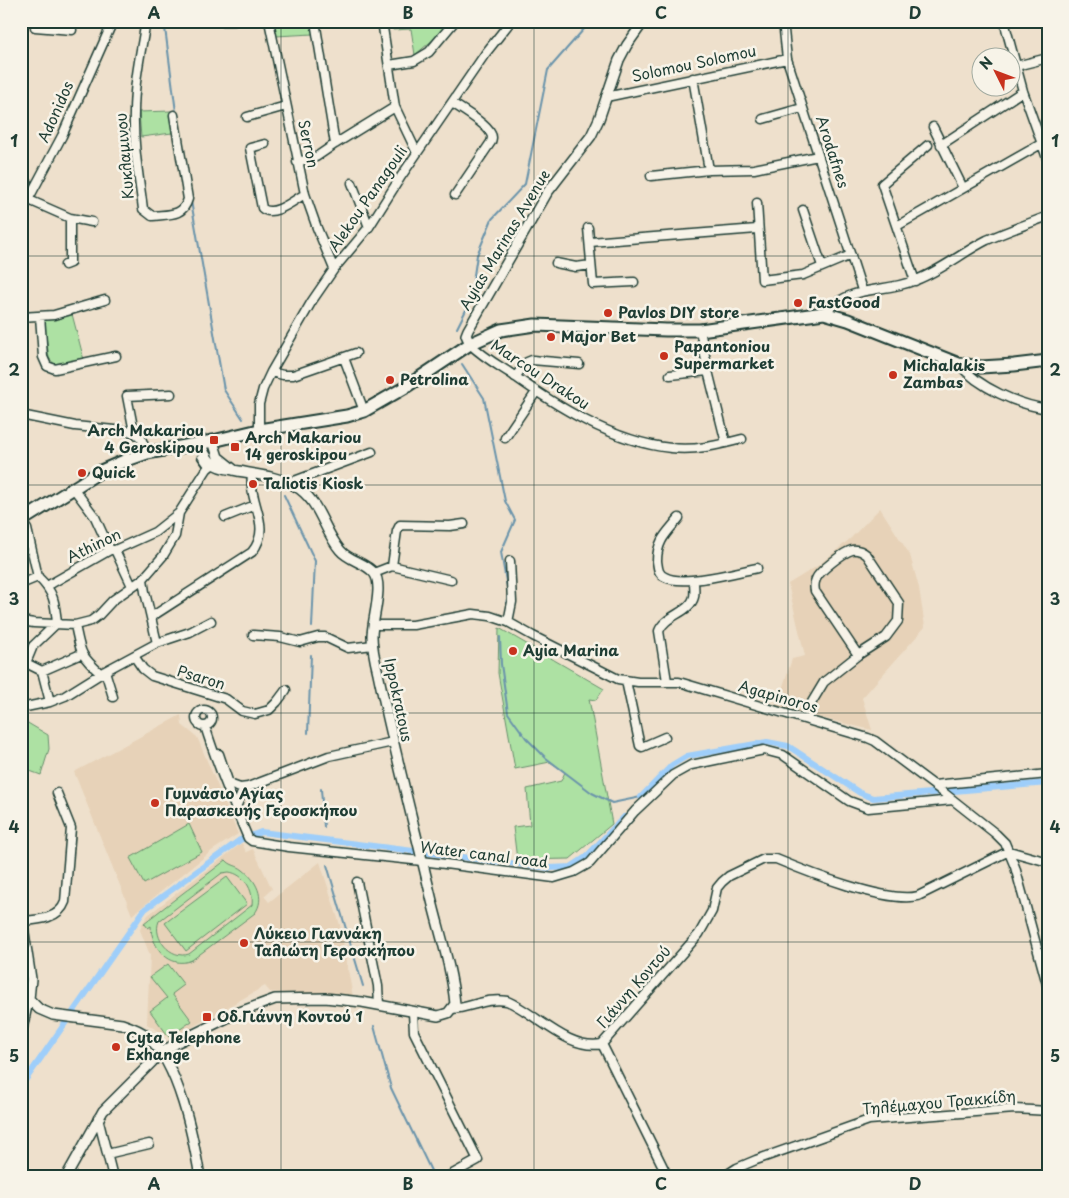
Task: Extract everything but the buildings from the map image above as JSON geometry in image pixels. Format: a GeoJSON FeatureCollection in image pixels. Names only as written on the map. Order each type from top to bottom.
{"type":"FeatureCollection","features":[{"type":"Feature","properties":{"kind":"main road"},"geometry":{"type":"LineString","coordinates":[[21,521],[101,471],[147,453],[200,444],[259,430],[338,418],[364,411],[404,388],[470,344],[500,330],[535,325],[673,331],[700,330],[824,313],[848,320],[959,364],[981,367],[1048,361]]}},
{"type":"Feature","properties":{"kind":"street"},"geometry":{"type":"LineString","coordinates":[[35,21],[35,27],[72,30]]}},
{"type":"Feature","properties":{"kind":"street","name":"Adonidos"},"geometry":{"type":"LineString","coordinates":[[22,211],[25,200],[62,136],[113,21]]}},
{"type":"Feature","properties":{"kind":"street","name":"Κυκλαμινου"},"geometry":{"type":"LineString","coordinates":[[146,21],[136,78],[134,113],[136,160],[143,209],[152,216],[180,212],[186,207],[188,199],[174,115]]}},
{"type":"Feature","properties":{"kind":"street"},"geometry":{"type":"LineString","coordinates":[[216,21],[234,21]]}},
{"type":"Feature","properties":{"kind":"street","name":"Serron"},"geometry":{"type":"LineString","coordinates":[[269,21],[305,194],[316,228],[334,269]]}},
{"type":"Feature","properties":{"kind":"street"},"geometry":{"type":"LineString","coordinates":[[315,21],[335,144]]}},
{"type":"Feature","properties":{"kind":"street"},"geometry":{"type":"LineString","coordinates":[[382,21],[395,107],[417,154]]}},
{"type":"Feature","properties":{"kind":"street"},"geometry":{"type":"LineString","coordinates":[[389,65],[414,60],[429,52],[455,21]]}},
{"type":"Feature","properties":{"kind":"street","name":"Alekou Panagouli"},"geometry":{"type":"LineString","coordinates":[[259,430],[260,397],[271,372],[312,301],[334,269],[369,227],[485,54],[511,21]]}},
{"type":"Feature","properties":{"kind":"street","name":"Ayias Marinas Avenue"},"geometry":{"type":"LineString","coordinates":[[470,344],[466,335],[468,330],[547,193],[591,136],[619,60],[644,21]]}},
{"type":"Feature","properties":{"kind":"street","name":"Arodafnes"},"geometry":{"type":"LineString","coordinates":[[783,21],[786,59],[862,290]]}},
{"type":"Feature","properties":{"kind":"street"},"geometry":{"type":"LineString","coordinates":[[1004,21],[1011,48]]}},
{"type":"Feature","properties":{"kind":"street"},"geometry":{"type":"LineString","coordinates":[[1022,64],[1048,58]]}},
{"type":"Feature","properties":{"kind":"street","name":"Solomou Solomou"},"geometry":{"type":"LineString","coordinates":[[606,97],[786,59]]}},
{"type":"Feature","properties":{"kind":"street"},"geometry":{"type":"LineString","coordinates":[[694,78],[708,170]]}},
{"type":"Feature","properties":{"kind":"street"},"geometry":{"type":"LineString","coordinates":[[1022,87],[1048,161]]}},
{"type":"Feature","properties":{"kind":"street"},"geometry":{"type":"LineString","coordinates":[[941,145],[1023,91]]}},
{"type":"Feature","properties":{"kind":"street"},"geometry":{"type":"LineString","coordinates":[[452,103],[487,128],[492,134],[491,142],[455,195]]}},
{"type":"Feature","properties":{"kind":"street"},"geometry":{"type":"LineString","coordinates":[[247,116],[286,106]]}},
{"type":"Feature","properties":{"kind":"street"},"geometry":{"type":"LineString","coordinates":[[297,162],[316,157],[395,107]]}},
{"type":"Feature","properties":{"kind":"street"},"geometry":{"type":"LineString","coordinates":[[762,119],[802,108]]}},
{"type":"Feature","properties":{"kind":"street"},"geometry":{"type":"LineString","coordinates":[[933,127],[963,188]]}},
{"type":"Feature","properties":{"kind":"street"},"geometry":{"type":"LineString","coordinates":[[265,144],[250,148],[262,208],[265,211],[272,212],[305,194]]}},
{"type":"Feature","properties":{"kind":"street"},"geometry":{"type":"LineString","coordinates":[[897,226],[1041,144]]}},
{"type":"Feature","properties":{"kind":"street"},"geometry":{"type":"LineString","coordinates":[[915,281],[882,184],[928,145]]}},
{"type":"Feature","properties":{"kind":"street"},"geometry":{"type":"LineString","coordinates":[[651,176],[708,170],[754,169],[818,156]]}},
{"type":"Feature","properties":{"kind":"street"},"geometry":{"type":"LineString","coordinates":[[352,183],[369,227]]}},
{"type":"Feature","properties":{"kind":"street"},"geometry":{"type":"LineString","coordinates":[[25,200],[70,218],[92,222]]}},
{"type":"Feature","properties":{"kind":"street"},"geometry":{"type":"LineString","coordinates":[[757,203],[762,280],[804,275],[851,255]]}},
{"type":"Feature","properties":{"kind":"street"},"geometry":{"type":"LineString","coordinates":[[803,210],[822,266]]}},
{"type":"Feature","properties":{"kind":"street"},"geometry":{"type":"LineString","coordinates":[[824,313],[835,303],[862,290],[915,281],[986,241],[1048,216]]}},
{"type":"Feature","properties":{"kind":"street"},"geometry":{"type":"LineString","coordinates":[[65,265],[70,263],[70,218]]}},
{"type":"Feature","properties":{"kind":"street"},"geometry":{"type":"LineString","coordinates":[[588,228],[593,284],[634,282]]}},
{"type":"Feature","properties":{"kind":"street"},"geometry":{"type":"LineString","coordinates":[[590,242],[758,229]]}},
{"type":"Feature","properties":{"kind":"street"},"geometry":{"type":"LineString","coordinates":[[556,263],[576,267],[591,265]]}},
{"type":"Feature","properties":{"kind":"street"},"geometry":{"type":"LineString","coordinates":[[21,317],[54,315],[105,300]]}},
{"type":"Feature","properties":{"kind":"street"},"geometry":{"type":"LineString","coordinates":[[40,316],[43,357],[47,366],[55,369],[116,356]]}},
{"type":"Feature","properties":{"kind":"street"},"geometry":{"type":"LineString","coordinates":[[700,330],[726,443]]}},
{"type":"Feature","properties":{"kind":"street","name":"Marcou Drakou"},"geometry":{"type":"LineString","coordinates":[[470,344],[536,392],[588,422],[654,446],[692,449],[742,439]]}},
{"type":"Feature","properties":{"kind":"street"},"geometry":{"type":"LineString","coordinates":[[271,372],[293,375],[356,353]]}},
{"type":"Feature","properties":{"kind":"street"},"geometry":{"type":"LineString","coordinates":[[344,358],[364,411]]}},
{"type":"Feature","properties":{"kind":"street"},"geometry":{"type":"LineString","coordinates":[[515,377],[527,362],[532,360],[579,364]]}},
{"type":"Feature","properties":{"kind":"street"},"geometry":{"type":"LineString","coordinates":[[959,364],[972,377],[1012,399],[1048,409]]}},
{"type":"Feature","properties":{"kind":"street"},"geometry":{"type":"LineString","coordinates":[[670,375],[708,370]]}},
{"type":"Feature","properties":{"kind":"street"},"geometry":{"type":"LineString","coordinates":[[505,438],[536,392]]}},
{"type":"Feature","properties":{"kind":"street"},"geometry":{"type":"LineString","coordinates":[[134,432],[127,396],[171,394]]}},
{"type":"Feature","properties":{"kind":"street"},"geometry":{"type":"LineString","coordinates":[[21,415],[75,426],[134,432],[141,438],[147,453]]}},
{"type":"Feature","properties":{"kind":"street"},"geometry":{"type":"LineString","coordinates":[[213,441],[219,459],[235,470]]}},
{"type":"Feature","properties":{"kind":"street"},"geometry":{"type":"LineString","coordinates":[[200,444],[211,466]]}},
{"type":"Feature","properties":{"kind":"street"},"geometry":{"type":"LineString","coordinates":[[290,483],[372,452]]}},
{"type":"Feature","properties":{"kind":"street"},"geometry":{"type":"LineString","coordinates":[[201,457],[211,466],[271,478],[296,486],[310,498],[342,552],[374,573],[392,566],[451,580]]}},
{"type":"Feature","properties":{"kind":"street"},"geometry":{"type":"LineString","coordinates":[[21,620],[34,623],[58,623],[75,626],[95,618],[113,600],[143,578],[170,545],[175,536],[179,513],[211,466]]}},
{"type":"Feature","properties":{"kind":"street"},"geometry":{"type":"LineString","coordinates":[[151,617],[252,552],[260,540],[262,529],[250,488],[252,475]]}},
{"type":"Feature","properties":{"kind":"street"},"geometry":{"type":"LineString","coordinates":[[74,488],[94,517],[132,586]]}},
{"type":"Feature","properties":{"kind":"street"},"geometry":{"type":"LineString","coordinates":[[225,516],[255,505]]}},
{"type":"Feature","properties":{"kind":"street","name":"Athinon"},"geometry":{"type":"LineString","coordinates":[[48,586],[112,550],[155,532],[179,513]]}},
{"type":"Feature","properties":{"kind":"street"},"geometry":{"type":"LineString","coordinates":[[680,518],[658,545],[658,569],[664,577],[668,579],[694,580],[757,568]]}},
{"type":"Feature","properties":{"kind":"street"},"geometry":{"type":"LineString","coordinates":[[21,521],[27,528],[38,577],[48,586],[54,598],[58,623]]}},
{"type":"Feature","properties":{"kind":"street"},"geometry":{"type":"LineString","coordinates":[[392,566],[397,531],[400,525],[464,524]]}},
{"type":"Feature","properties":{"kind":"street"},"geometry":{"type":"LineString","coordinates":[[807,720],[812,702],[824,682],[858,655],[886,638],[898,621],[899,603],[867,555],[856,550],[846,552],[820,573],[815,582],[815,590],[858,655]]}},
{"type":"Feature","properties":{"kind":"street"},"geometry":{"type":"LineString","coordinates":[[508,622],[512,602],[510,562]]}},
{"type":"Feature","properties":{"kind":"street","name":"Ippokratous"},"geometry":{"type":"LineString","coordinates":[[374,573],[378,582],[373,645],[392,742],[454,995],[455,1004],[452,1009]]}},
{"type":"Feature","properties":{"kind":"street"},"geometry":{"type":"LineString","coordinates":[[21,584],[38,577]]}},
{"type":"Feature","properties":{"kind":"street"},"geometry":{"type":"LineString","coordinates":[[143,578],[158,643]]}},
{"type":"Feature","properties":{"kind":"street"},"geometry":{"type":"LineString","coordinates":[[667,681],[660,631],[666,621],[691,602],[694,597],[694,580]]}},
{"type":"Feature","properties":{"kind":"street","name":"Agapinoros"},"geometry":{"type":"LineString","coordinates":[[374,625],[420,624],[473,614],[490,616],[508,622],[597,669],[626,681],[679,682],[875,741],[996,834],[1009,851],[1048,988]]}},
{"type":"Feature","properties":{"kind":"street"},"geometry":{"type":"LineString","coordinates":[[21,708],[50,702],[65,696],[103,672],[158,643],[190,632],[211,621]]}},
{"type":"Feature","properties":{"kind":"street"},"geometry":{"type":"LineString","coordinates":[[58,623],[33,646],[23,663],[42,671],[81,654]]}},
{"type":"Feature","properties":{"kind":"street"},"geometry":{"type":"LineString","coordinates":[[75,626],[81,654],[85,660],[103,672],[113,697]]}},
{"type":"Feature","properties":{"kind":"street"},"geometry":{"type":"LineString","coordinates":[[253,635],[280,637],[300,642],[325,637],[348,648],[373,645]]}},
{"type":"Feature","properties":{"kind":"street","name":"Psaron"},"geometry":{"type":"LineString","coordinates":[[134,656],[143,669],[152,676],[226,699],[242,711],[255,714],[269,710],[286,690]]}},
{"type":"Feature","properties":{"kind":"street"},"geometry":{"type":"LineString","coordinates":[[42,671],[50,702]]}},
{"type":"Feature","properties":{"kind":"street"},"geometry":{"type":"LineString","coordinates":[[626,681],[640,746],[642,747],[665,737]]}},
{"type":"Feature","properties":{"kind":"street"},"geometry":{"type":"LineString","coordinates":[[235,810],[218,767],[206,725],[229,784],[240,788],[248,787],[329,756],[392,742]]}},
{"type":"Feature","properties":{"kind":"street","name":"Water canal road"},"geometry":{"type":"LineString","coordinates":[[235,810],[251,840],[289,847],[422,859],[554,878],[574,872],[590,863],[635,811],[673,775],[691,765],[764,750],[783,755],[849,801],[868,808],[951,799]]}},
{"type":"Feature","properties":{"kind":"street"},"geometry":{"type":"LineString","coordinates":[[936,787],[1048,774]]}},
{"type":"Feature","properties":{"kind":"street"},"geometry":{"type":"LineString","coordinates":[[235,810],[241,796],[248,787]]}},
{"type":"Feature","properties":{"kind":"street"},"geometry":{"type":"LineString","coordinates":[[21,1036],[24,1011],[29,999],[31,978],[22,917],[42,919],[56,914],[65,902],[71,828],[58,793]]}},
{"type":"Feature","properties":{"kind":"street"},"geometry":{"type":"LineString","coordinates":[[1009,851],[1048,862]]}},
{"type":"Feature","properties":{"kind":"street","name":"Γιάννη Κοντού"},"geometry":{"type":"LineString","coordinates":[[66,1177],[98,1118],[113,1100],[161,1053],[236,1013],[275,999],[325,998],[362,1002],[438,1016],[448,1013],[452,1009],[466,1008],[496,1000],[507,1001],[571,1040],[595,1045],[602,1044],[698,934],[712,911],[718,888],[729,876],[764,859],[771,858],[851,887],[907,898],[918,896],[1009,851]]}},
{"type":"Feature","properties":{"kind":"street"},"geometry":{"type":"LineString","coordinates":[[358,882],[378,986],[379,1005]]}},
{"type":"Feature","properties":{"kind":"street"},"geometry":{"type":"LineString","coordinates":[[29,999],[43,1012],[62,1017],[103,1021],[132,1027],[146,1036],[161,1053],[172,1074],[187,1115],[200,1177]]}},
{"type":"Feature","properties":{"kind":"street"},"geometry":{"type":"LineString","coordinates":[[413,1012],[414,1032],[478,1160],[447,1177]]}},
{"type":"Feature","properties":{"kind":"street"},"geometry":{"type":"LineString","coordinates":[[602,1044],[668,1177]]}},
{"type":"Feature","properties":{"kind":"street","name":"Τηλέμαχου Τρακκίδη"},"geometry":{"type":"LineString","coordinates":[[723,1177],[737,1168],[756,1160],[869,1120],[1015,1109],[1048,1111]]}},
{"type":"Feature","properties":{"kind":"street"},"geometry":{"type":"LineString","coordinates":[[98,1118],[113,1177]]}},
{"type":"Feature","properties":{"kind":"street"},"geometry":{"type":"LineString","coordinates":[[107,1154],[149,1144]]}},
{"type":"Feature","properties":{"kind":"shaded area"},"geometry":{"type":"Polygon","coordinates":[[[880,508],[910,555],[919,588],[925,627],[862,698],[872,730],[776,707],[792,659],[805,656],[788,584],[819,565],[851,538],[880,508]]]}},
{"type":"Feature","properties":{"kind":"shaded area","name":"Γυμνάσιο Αγίας Παρασκευής Γεροσκήπου"},"geometry":{"type":"Polygon","coordinates":[[[181,715],[182,725],[197,737],[238,834],[213,850],[132,915],[74,772],[181,715]]]}},
{"type":"Feature","properties":{"kind":"shaded area","name":"Λύκειο Γιαννάκη Ταλιώτη Γεροσκήπου"},"geometry":{"type":"Polygon","coordinates":[[[242,843],[246,852],[253,849],[272,889],[264,896],[269,902],[320,862],[340,925],[353,997],[270,992],[265,986],[171,1039],[147,1024],[150,955],[140,930],[142,924],[148,915],[242,843]]]}},
{"type":"Feature","properties":{"kind":"green space"},"geometry":{"type":"Polygon","coordinates":[[[311,21],[313,34],[276,36],[274,22],[311,21]]]}},
{"type":"Feature","properties":{"kind":"green space"},"geometry":{"type":"Polygon","coordinates":[[[391,21],[449,21],[442,32],[415,55],[411,29],[393,30],[391,21]]]}},
{"type":"Feature","properties":{"kind":"green space"},"geometry":{"type":"Polygon","coordinates":[[[171,111],[172,133],[141,137],[139,112],[171,111]]]}},
{"type":"Feature","properties":{"kind":"green space"},"geometry":{"type":"Polygon","coordinates":[[[72,314],[84,360],[55,365],[49,358],[44,321],[72,314]]]}},
{"type":"Feature","properties":{"kind":"green space"},"geometry":{"type":"Polygon","coordinates":[[[499,628],[604,689],[596,700],[589,699],[612,824],[570,859],[517,860],[513,827],[530,825],[527,789],[561,781],[565,772],[550,762],[515,769],[498,673],[499,628]]]}},
{"type":"Feature","properties":{"kind":"green space"},"geometry":{"type":"Polygon","coordinates":[[[21,722],[26,722],[48,735],[49,749],[41,775],[27,770],[21,787],[21,722]]]}},
{"type":"Feature","properties":{"kind":"green space"},"geometry":{"type":"Polygon","coordinates":[[[189,824],[202,852],[144,884],[130,858],[189,824]]]}},
{"type":"Feature","properties":{"kind":"green space"},"geometry":{"type":"Polygon","coordinates":[[[226,860],[248,874],[258,890],[260,901],[255,913],[192,960],[176,962],[163,955],[154,942],[151,926],[148,928],[144,923],[226,860]],[[222,873],[159,921],[158,934],[170,951],[182,955],[189,954],[252,905],[250,888],[243,879],[234,873],[222,873]]]}},
{"type":"Feature","properties":{"kind":"green space"},"geometry":{"type":"Polygon","coordinates":[[[227,877],[247,904],[186,951],[165,923],[227,877]]]}},
{"type":"Feature","properties":{"kind":"green space"},"geometry":{"type":"Polygon","coordinates":[[[168,964],[184,985],[172,994],[192,1021],[169,1037],[150,1011],[167,998],[150,977],[168,964]]]}},
{"type":"Feature","properties":{"kind":"waterway"},"geometry":{"type":"LineString","coordinates":[[457,328],[470,302],[477,255],[492,219],[525,184],[548,70],[591,21]]}},
{"type":"Feature","properties":{"kind":"waterway"},"geometry":{"type":"LineString","coordinates":[[165,28],[176,112]]}},
{"type":"Feature","properties":{"kind":"waterway"},"geometry":{"type":"LineString","coordinates":[[191,201],[224,390],[243,419]]}},
{"type":"Feature","properties":{"kind":"waterway"},"geometry":{"type":"LineString","coordinates":[[462,364],[484,398],[505,501],[515,520],[501,552],[508,593],[506,604]]}},
{"type":"Feature","properties":{"kind":"waterway"},"geometry":{"type":"LineString","coordinates":[[284,495],[315,561],[312,627]]}},
{"type":"Feature","properties":{"kind":"waterway"},"geometry":{"type":"LineString","coordinates":[[500,637],[501,664],[508,713],[526,738],[546,758],[592,793],[612,803],[641,797]]}},
{"type":"Feature","properties":{"kind":"waterway"},"geometry":{"type":"LineString","coordinates":[[308,733],[311,655]]}},
{"type":"Feature","properties":{"kind":"waterway"},"geometry":{"type":"LineString","coordinates":[[641,797],[672,765],[687,756],[767,742],[788,746],[860,793],[873,798],[1048,783]]}},
{"type":"Feature","properties":{"kind":"waterway"},"geometry":{"type":"LineString","coordinates":[[321,789],[324,827]]}},
{"type":"Feature","properties":{"kind":"waterway"},"geometry":{"type":"LineString","coordinates":[[24,1082],[145,909],[240,840],[261,832],[550,868],[571,867],[586,857],[624,817]]}},
{"type":"Feature","properties":{"kind":"waterway"},"geometry":{"type":"LineString","coordinates":[[327,865],[363,986]]}},
{"type":"Feature","properties":{"kind":"waterway"},"geometry":{"type":"LineString","coordinates":[[374,1026],[391,1088],[434,1177]]}},
{"type":"Feature","properties":{"kind":"place","name":"FastGood"},"geometry":{"type":"Point","coordinates":[798,303]}},
{"type":"Feature","properties":{"kind":"place","name":"Pavlos DIY store"},"geometry":{"type":"Point","coordinates":[608,313]}},
{"type":"Feature","properties":{"kind":"place","name":"Major Bet"},"geometry":{"type":"Point","coordinates":[551,337]}},
{"type":"Feature","properties":{"kind":"place","name":"Papantoniou Supermarket"},"geometry":{"type":"Point","coordinates":[664,356]}},
{"type":"Feature","properties":{"kind":"place","name":"Michalakis Zambas"},"geometry":{"type":"Point","coordinates":[893,375]}},
{"type":"Feature","properties":{"kind":"place","name":"Petrolina"},"geometry":{"type":"Point","coordinates":[390,380]}},
{"type":"Feature","properties":{"kind":"place","name":"Arch Makariou 4 Geroskipou"},"geometry":{"type":"Point","coordinates":[214,440]}},
{"type":"Feature","properties":{"kind":"place","name":"Arch Makariou 14 geroskipou"},"geometry":{"type":"Point","coordinates":[235,447]}},
{"type":"Feature","properties":{"kind":"place","name":"Quick"},"geometry":{"type":"Point","coordinates":[82,473]}},
{"type":"Feature","properties":{"kind":"place","name":"Taliotis Kiosk"},"geometry":{"type":"Point","coordinates":[253,484]}},
{"type":"Feature","properties":{"kind":"place","name":"Ayia Marina"},"geometry":{"type":"Point","coordinates":[513,651]}},
{"type":"Feature","properties":{"kind":"place","name":"Γυμνάσιο Αγίας Παρασκευής Γεροσκήπου"},"geometry":{"type":"Point","coordinates":[155,803]}},
{"type":"Feature","properties":{"kind":"place","name":"Λύκειο Γιαννάκη Ταλιώτη Γεροσκήπου"},"geometry":{"type":"Point","coordinates":[244,943]}},
{"type":"Feature","properties":{"kind":"place","name":"Οδ.Γιάννη Κοντού 1"},"geometry":{"type":"Point","coordinates":[207,1017]}},
{"type":"Feature","properties":{"kind":"place","name":"Cyta Telephone Exhange"},"geometry":{"type":"Point","coordinates":[116,1047]}}]}
